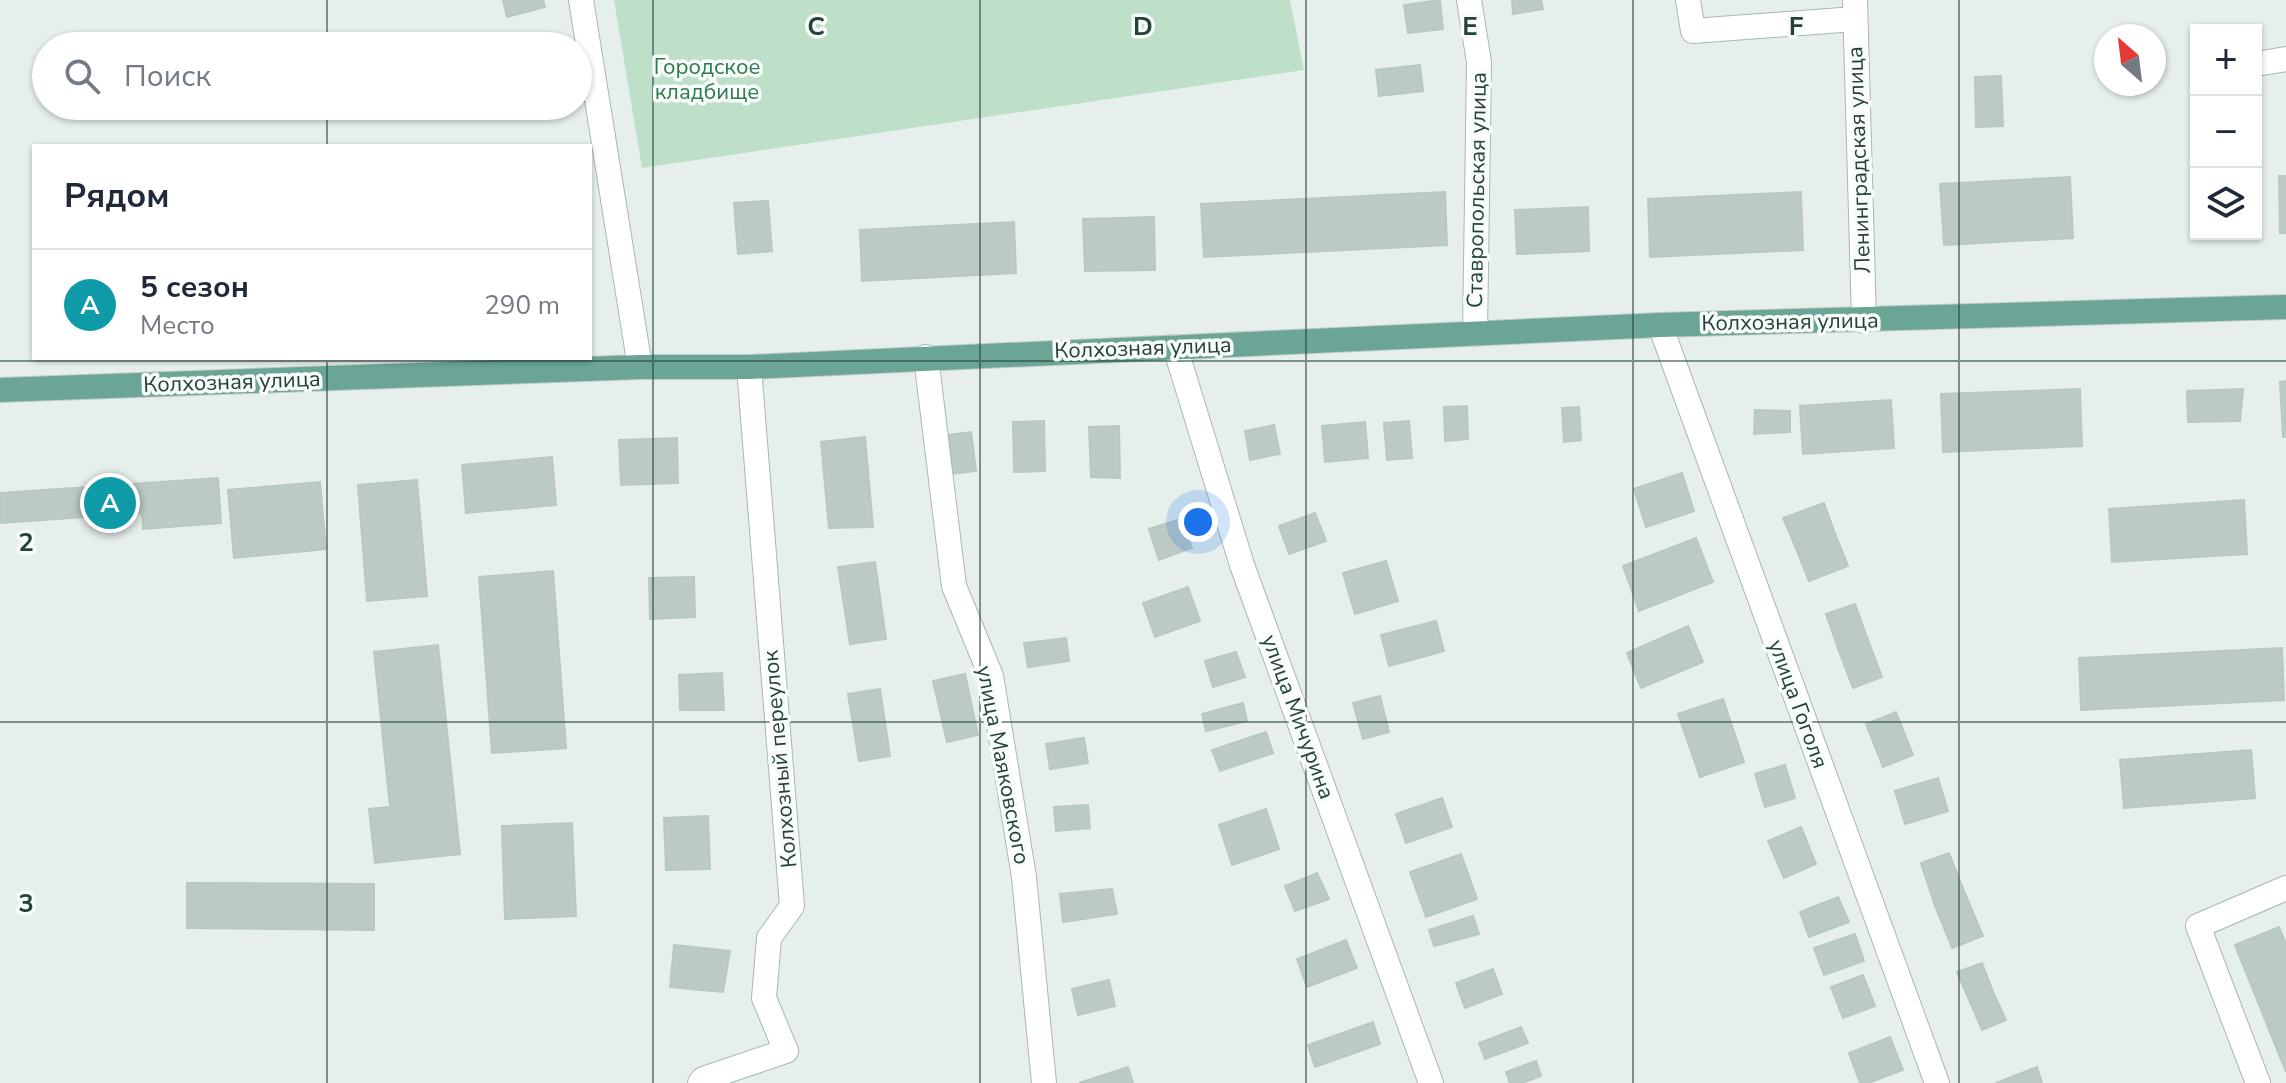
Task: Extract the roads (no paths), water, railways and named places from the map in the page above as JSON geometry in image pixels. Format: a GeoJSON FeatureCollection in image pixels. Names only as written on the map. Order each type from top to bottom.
{"type":"FeatureCollection","features":[{"type":"Feature","properties":{"kind":"main road","name":"Колхозная улица"},"geometry":{"type":"LineString","coordinates":[[0,390],[640,367],[749,367],[1660,325],[2286,307]]}},
{"type":"Feature","properties":{"kind":"street"},"geometry":{"type":"LineString","coordinates":[[581,0],[586,32]]}},
{"type":"Feature","properties":{"kind":"street","name":"Ставропольская улица"},"geometry":{"type":"LineString","coordinates":[[1469,0],[1479,62],[1475,334]]}},
{"type":"Feature","properties":{"kind":"street"},"geometry":{"type":"LineString","coordinates":[[1688,0],[1693,31],[1855,9]]}},
{"type":"Feature","properties":{"kind":"street","name":"Ленинградская улица"},"geometry":{"type":"LineString","coordinates":[[1855,9],[1864,321]]}},
{"type":"Feature","properties":{"kind":"street"},"geometry":{"type":"LineString","coordinates":[[2262,63],[2286,59]]}},
{"type":"Feature","properties":{"kind":"street"},"geometry":{"type":"LineString","coordinates":[[592,68],[640,367]]}},
{"type":"Feature","properties":{"kind":"street","name":"улица Гоголя"},"geometry":{"type":"LineString","coordinates":[[1660,325],[1937,1083]]}},
{"type":"Feature","properties":{"kind":"street","name":"улица Мичурина"},"geometry":{"type":"LineString","coordinates":[[1175,347],[1242,565],[1431,1083]]}},
{"type":"Feature","properties":{"kind":"street","name":"улица Маяковского"},"geometry":{"type":"LineString","coordinates":[[926,357],[954,586],[991,676],[1024,877],[1044,1083]]}},
{"type":"Feature","properties":{"kind":"street","name":"Колхозный переулок"},"geometry":{"type":"LineString","coordinates":[[702,1081],[786,1051],[764,998],[769,938],[792,906],[749,367]]}},
{"type":"Feature","properties":{"kind":"street"},"geometry":{"type":"LineString","coordinates":[[2258,1083],[2198,926],[2286,888]]}},
{"type":"Feature","properties":{"kind":"place","name":"5 сезон"},"geometry":{"type":"Point","coordinates":[110,503]}},
{"type":"Feature","properties":{"kind":"park label","name":"Городское кладбище"},"geometry":{"type":"Point","coordinates":[707,80]}}]}
